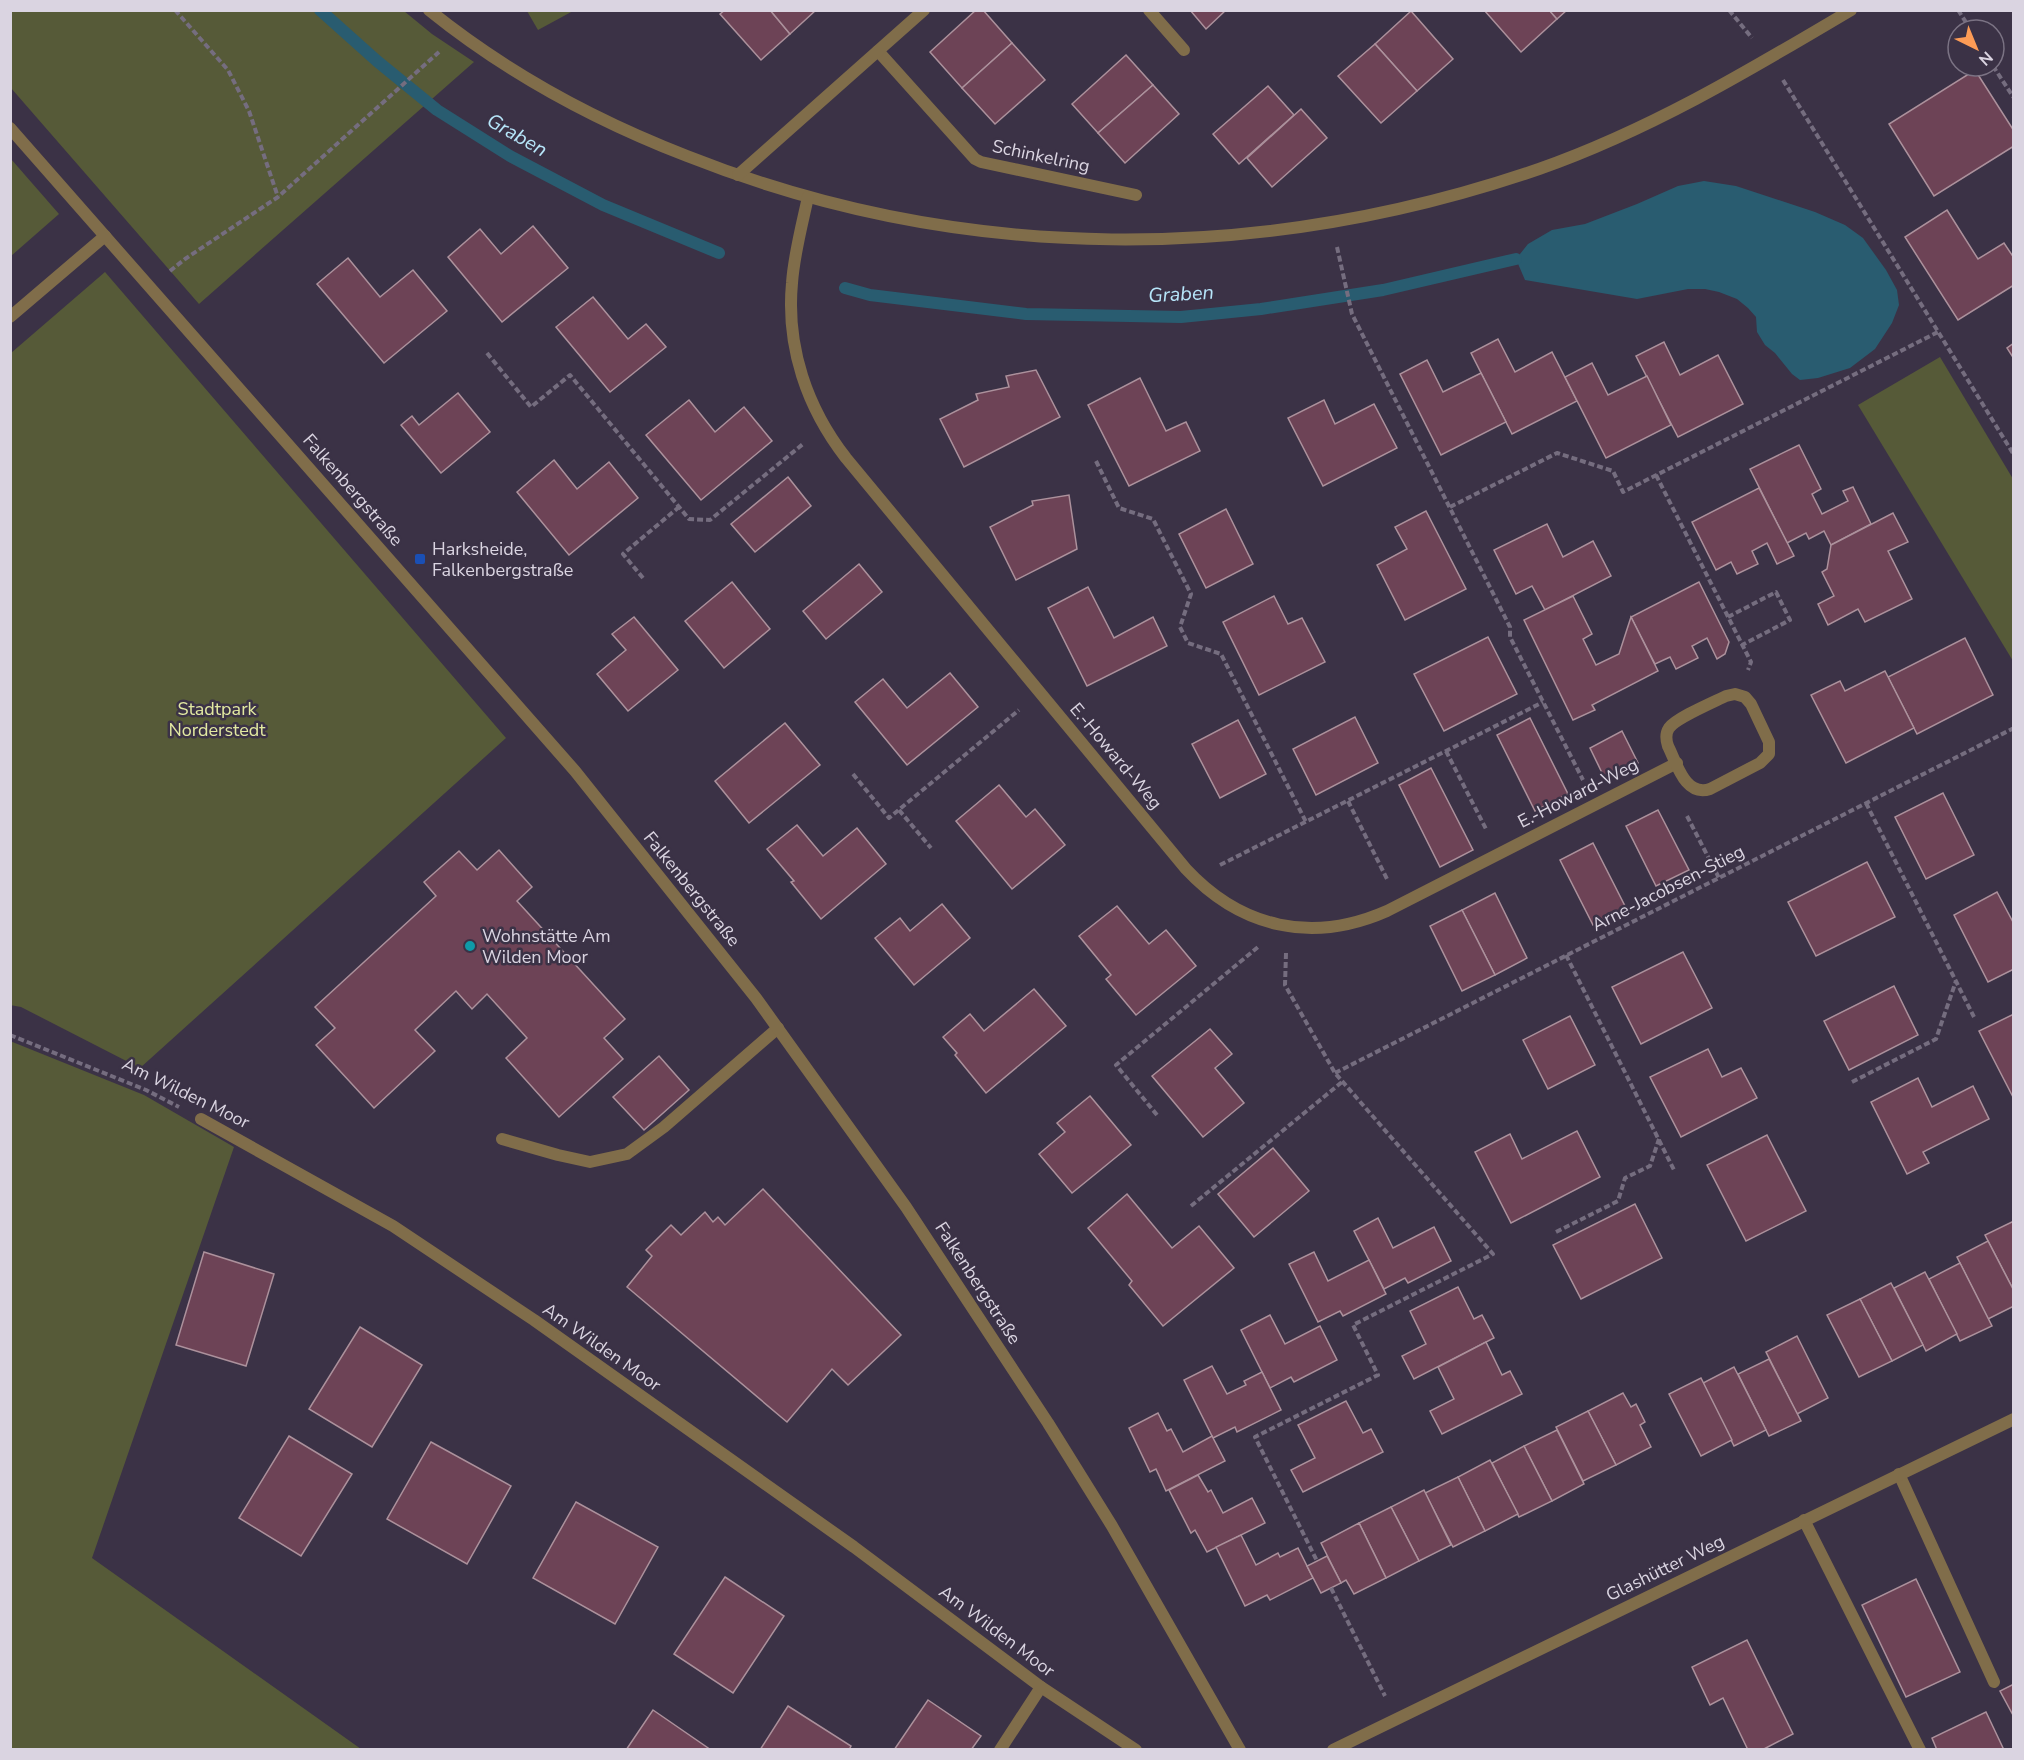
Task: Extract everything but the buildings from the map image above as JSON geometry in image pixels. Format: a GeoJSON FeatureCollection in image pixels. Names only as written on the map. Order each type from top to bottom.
{"type":"FeatureCollection","features":[{"type":"Feature","properties":{"kind":"street"},"geometry":{"type":"LineString","coordinates":[[429,10],[502,64],[567,102],[646,140],[738,175],[863,211],[939,225],[1014,235],[1090,240],[1232,236],[1319,225],[1394,211],[1468,192],[1541,168],[1612,140],[1671,112],[1851,10]]}},
{"type":"Feature","properties":{"kind":"street"},"geometry":{"type":"LineString","coordinates":[[738,175],[924,10]]}},
{"type":"Feature","properties":{"kind":"street"},"geometry":{"type":"LineString","coordinates":[[1149,10],[1184,50]]}},
{"type":"Feature","properties":{"kind":"street","name":"Schinkelring"},"geometry":{"type":"LineString","coordinates":[[878,51],[975,159],[1136,195]]}},
{"type":"Feature","properties":{"kind":"street","name":"Falkenbergstraße"},"geometry":{"type":"LineString","coordinates":[[10,128],[575,771],[749,989],[906,1207],[1048,1423],[1152,1594],[1240,1749]]}},
{"type":"Feature","properties":{"kind":"street","name":"E.-Howard-Weg"},"geometry":{"type":"LineString","coordinates":[[808,197],[794,267],[791,296],[792,325],[796,354],[804,382],[824,426],[846,458],[1207,890],[1238,910],[1258,919],[1285,926],[1316,928],[1345,925],[1374,916],[1400,904],[1677,763]]}},
{"type":"Feature","properties":{"kind":"street"},"geometry":{"type":"LineString","coordinates":[[10,316],[105,236]]}},
{"type":"Feature","properties":{"kind":"street"},"geometry":{"type":"LineString","coordinates":[[1740,695],[1749,701],[1768,739],[1769,754],[1760,763],[1710,789],[1696,790],[1687,783],[1677,763],[1666,740],[1667,731],[1671,725],[1726,696],[1740,695]]}},
{"type":"Feature","properties":{"kind":"street"},"geometry":{"type":"LineString","coordinates":[[502,1139],[590,1162],[627,1154],[664,1127],[778,1028]]}},
{"type":"Feature","properties":{"kind":"street","name":"Am Wilden Moor"},"geometry":{"type":"LineString","coordinates":[[201,1119],[393,1226],[524,1314],[854,1547],[1041,1687],[1137,1749]]}},
{"type":"Feature","properties":{"kind":"street","name":"Glashütter Weg"},"geometry":{"type":"LineString","coordinates":[[1333,1749],[2013,1419]]}},
{"type":"Feature","properties":{"kind":"street"},"geometry":{"type":"LineString","coordinates":[[1899,1474],[1994,1682]]}},
{"type":"Feature","properties":{"kind":"street"},"geometry":{"type":"LineString","coordinates":[[1804,1521],[1920,1749]]}},
{"type":"Feature","properties":{"kind":"street"},"geometry":{"type":"LineString","coordinates":[[1000,1749],[1041,1687]]}},
{"type":"Feature","properties":{"kind":"path"},"geometry":{"type":"LineString","coordinates":[[175,10],[228,70],[249,111],[278,197]]}},
{"type":"Feature","properties":{"kind":"path"},"geometry":{"type":"LineString","coordinates":[[1729,10],[1769,58],[2013,455]]}},
{"type":"Feature","properties":{"kind":"path"},"geometry":{"type":"LineString","coordinates":[[150,287],[184,259],[278,197],[417,72]]}},
{"type":"Feature","properties":{"kind":"path"},"geometry":{"type":"LineString","coordinates":[[2000,78],[2013,98]]}},
{"type":"Feature","properties":{"kind":"path"},"geometry":{"type":"LineString","coordinates":[[1344,276],[1352,314],[1510,627],[1510,637],[1596,805]]}},
{"type":"Feature","properties":{"kind":"path"},"geometry":{"type":"LineString","coordinates":[[1450,507],[1557,453],[1613,471],[1623,492],[1938,332]]}},
{"type":"Feature","properties":{"kind":"path"},"geometry":{"type":"LineString","coordinates":[[487,353],[531,407],[570,375],[689,519],[710,520],[824,426]]}},
{"type":"Feature","properties":{"kind":"path"},"geometry":{"type":"LineString","coordinates":[[1096,461],[1119,508],[1153,519],[1191,594],[1180,627],[1188,643],[1221,654],[1306,822]]}},
{"type":"Feature","properties":{"kind":"path"},"geometry":{"type":"LineString","coordinates":[[1656,475],[1751,662],[1740,695]]}},
{"type":"Feature","properties":{"kind":"path"},"geometry":{"type":"LineString","coordinates":[[643,578],[623,554],[679,507]]}},
{"type":"Feature","properties":{"kind":"path"},"geometry":{"type":"LineString","coordinates":[[1728,617],[1776,592],[1790,620],[1742,645]]}},
{"type":"Feature","properties":{"kind":"path"},"geometry":{"type":"LineString","coordinates":[[853,774],[889,818],[1041,693]]}},
{"type":"Feature","properties":{"kind":"path"},"geometry":{"type":"LineString","coordinates":[[1195,878],[1543,702]]}},
{"type":"Feature","properties":{"kind":"path","name":"Arne-Jacobsen-Stieg"},"geometry":{"type":"LineString","coordinates":[[1335,1073],[2013,728]]}},
{"type":"Feature","properties":{"kind":"path"},"geometry":{"type":"LineString","coordinates":[[1446,751],[1498,854]]}},
{"type":"Feature","properties":{"kind":"path"},"geometry":{"type":"LineString","coordinates":[[1696,790],[1687,816],[1719,878]]}},
{"type":"Feature","properties":{"kind":"path"},"geometry":{"type":"LineString","coordinates":[[1348,801],[1400,904]]}},
{"type":"Feature","properties":{"kind":"path"},"geometry":{"type":"LineString","coordinates":[[1866,803],[1974,1017]]}},
{"type":"Feature","properties":{"kind":"path"},"geometry":{"type":"LineString","coordinates":[[899,810],[931,848]]}},
{"type":"Feature","properties":{"kind":"path"},"geometry":{"type":"LineString","coordinates":[[1285,926],[1285,985],[1335,1073],[1493,1254],[1353,1325],[1378,1375],[1254,1437],[1317,1561]]}},
{"type":"Feature","properties":{"kind":"path"},"geometry":{"type":"LineString","coordinates":[[1157,1115],[1116,1065],[1285,926]]}},
{"type":"Feature","properties":{"kind":"path"},"geometry":{"type":"LineString","coordinates":[[1566,955],[1674,1170]]}},
{"type":"Feature","properties":{"kind":"path"},"geometry":{"type":"LineString","coordinates":[[1852,1082],[1936,1039],[1956,980]]}},
{"type":"Feature","properties":{"kind":"path","name":"Am Wilden Moor"},"geometry":{"type":"LineString","coordinates":[[10,1035],[146,1090],[201,1119]]}},
{"type":"Feature","properties":{"kind":"path"},"geometry":{"type":"LineString","coordinates":[[1191,1206],[1342,1082]]}},
{"type":"Feature","properties":{"kind":"path"},"geometry":{"type":"LineString","coordinates":[[1556,1232],[1618,1201],[1625,1179],[1650,1166],[1659,1139]]}},
{"type":"Feature","properties":{"kind":"path"},"geometry":{"type":"LineString","coordinates":[[1331,1588],[1397,1718]]}},
{"type":"Feature","properties":{"kind":"green space"},"geometry":{"type":"Polygon","coordinates":[[[10,11],[404,11],[432,34],[474,62],[199,304],[11,88],[10,11]]]}},
{"type":"Feature","properties":{"kind":"green space"},"geometry":{"type":"Polygon","coordinates":[[[527,11],[573,11],[538,30],[527,11]]]}},
{"type":"Feature","properties":{"kind":"green space"},"geometry":{"type":"Polygon","coordinates":[[[11,159],[59,214],[10,256],[11,159]]]}},
{"type":"Feature","properties":{"kind":"green space","name":"Stadtpark Norderstedt"},"geometry":{"type":"Polygon","coordinates":[[[105,272],[506,738],[140,1068],[21,1007],[10,1005],[11,353],[105,272]]]}},
{"type":"Feature","properties":{"kind":"green space"},"geometry":{"type":"Polygon","coordinates":[[[1940,357],[2013,479],[2013,661],[1858,405],[1940,357]]]}},
{"type":"Feature","properties":{"kind":"green space"},"geometry":{"type":"Polygon","coordinates":[[[10,1041],[144,1095],[234,1147],[92,1558],[361,1749],[11,1749],[10,1041]]]}},
{"type":"Feature","properties":{"kind":"water"},"geometry":{"type":"Polygon","coordinates":[[[1704,181],[1736,186],[1815,212],[1845,225],[1863,238],[1897,290],[1899,305],[1892,323],[1875,349],[1850,368],[1818,378],[1800,380],[1765,345],[1757,332],[1756,317],[1748,308],[1737,299],[1719,292],[1688,289],[1637,299],[1525,280],[1516,259],[1528,244],[1552,230],[1585,224],[1678,186],[1704,181]]]}},
{"type":"Feature","properties":{"kind":"waterway","name":"Graben"},"geometry":{"type":"LineString","coordinates":[[320,10],[437,110],[510,156],[603,205],[719,253]]}},
{"type":"Feature","properties":{"kind":"waterway","name":"Graben"},"geometry":{"type":"LineString","coordinates":[[845,288],[870,295],[1026,314],[1181,317],[1261,309],[1383,290],[1516,259]]}},
{"type":"Feature","properties":{"kind":"place","name":"Harksheide, Falkenbergstraße"},"geometry":{"type":"Point","coordinates":[420,559]}},
{"type":"Feature","properties":{"kind":"place","name":"Wohnstätte Am Wilden Moor"},"geometry":{"type":"Point","coordinates":[470,946]}}]}
